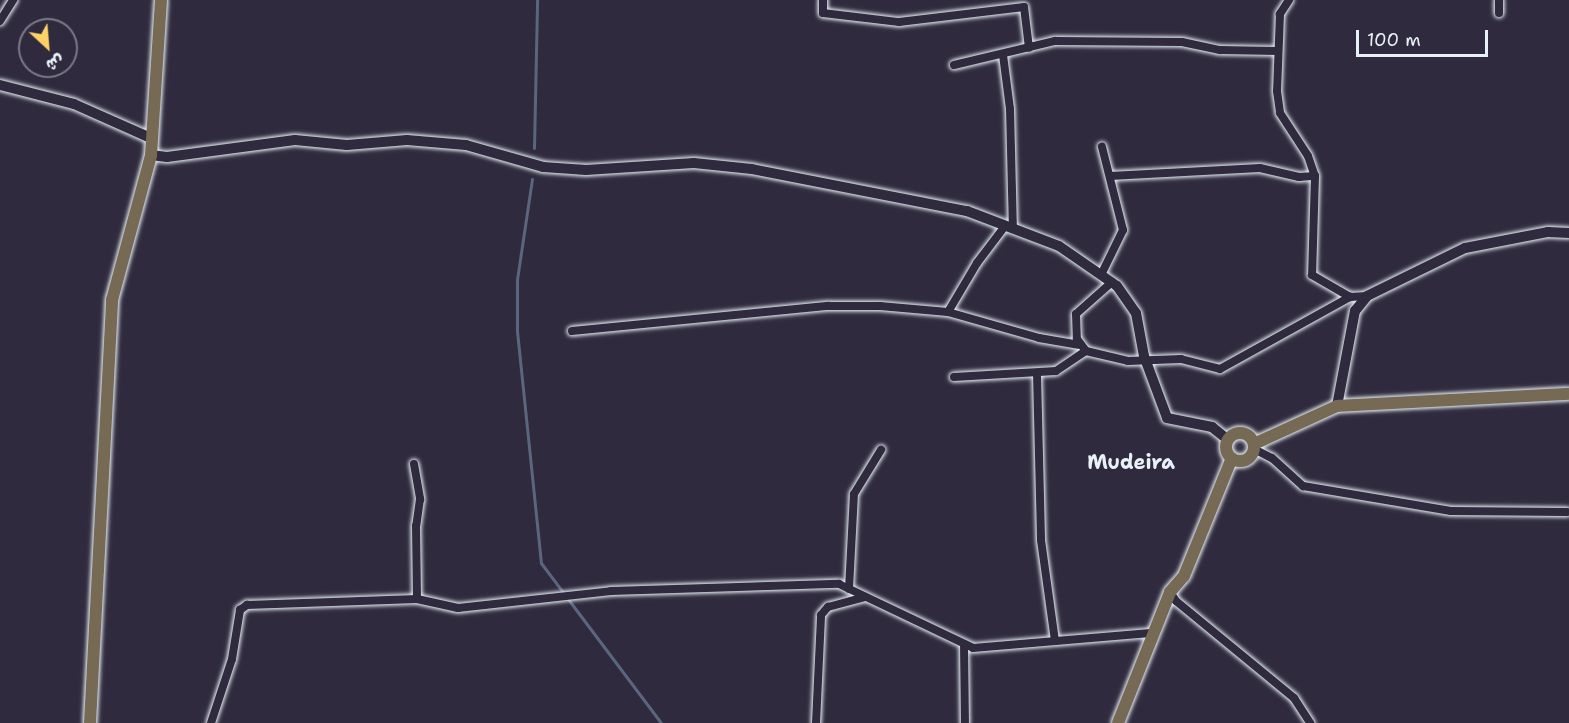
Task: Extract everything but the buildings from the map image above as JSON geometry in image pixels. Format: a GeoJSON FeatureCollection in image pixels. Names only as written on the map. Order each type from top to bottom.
{"type":"FeatureCollection","features":[{"type":"Feature","properties":{"kind":"main road"},"geometry":{"type":"LineString","coordinates":[[90,723],[112,300],[151,155],[161,0]]}},
{"type":"Feature","properties":{"kind":"main road"},"geometry":{"type":"LineString","coordinates":[[0,85],[74,105],[153,139]]}},
{"type":"Feature","properties":{"kind":"main road"},"geometry":{"type":"LineString","coordinates":[[151,155],[167,157],[215,147],[295,140],[347,145],[406,140],[466,145],[543,166],[586,170],[694,163],[752,169],[968,211],[1059,246],[1112,282],[1136,313],[1145,361],[1167,418],[1212,427],[1228,440]]}},
{"type":"Feature","properties":{"kind":"main road"},"geometry":{"type":"LineString","coordinates":[[1336,406],[1354,311],[1367,296],[1465,249],[1548,232],[1569,232]]}},
{"type":"Feature","properties":{"kind":"main road"},"geometry":{"type":"LineString","coordinates":[[1228,440],[1226,450],[1232,458],[1246,459],[1254,446],[1336,406],[1569,394]]}},
{"type":"Feature","properties":{"kind":"main road"},"geometry":{"type":"LineString","coordinates":[[1228,440],[1242,433],[1254,446]]}},
{"type":"Feature","properties":{"kind":"main road"},"geometry":{"type":"LineString","coordinates":[[1118,723],[1170,592],[1184,576],[1232,458]]}},
{"type":"Feature","properties":{"kind":"street"},"geometry":{"type":"LineString","coordinates":[[0,21],[13,0]]}},
{"type":"Feature","properties":{"kind":"street"},"geometry":{"type":"LineString","coordinates":[[823,0],[823,13],[899,22],[1024,4],[1029,48]]}},
{"type":"Feature","properties":{"kind":"street"},"geometry":{"type":"LineString","coordinates":[[1289,0],[1280,14],[1276,51],[1280,113],[1308,156],[1315,176],[1312,275],[1350,297]]}},
{"type":"Feature","properties":{"kind":"street"},"geometry":{"type":"LineString","coordinates":[[1499,0],[1499,13]]}},
{"type":"Feature","properties":{"kind":"street"},"geometry":{"type":"LineString","coordinates":[[954,65],[1055,41],[1182,42],[1220,50],[1276,51]]}},
{"type":"Feature","properties":{"kind":"street"},"geometry":{"type":"LineString","coordinates":[[948,312],[976,263],[1009,227],[1010,109],[1003,54]]}},
{"type":"Feature","properties":{"kind":"street"},"geometry":{"type":"LineString","coordinates":[[1101,275],[1123,230],[1102,147]]}},
{"type":"Feature","properties":{"kind":"street"},"geometry":{"type":"LineString","coordinates":[[1110,176],[1260,168],[1299,177],[1315,176]]}},
{"type":"Feature","properties":{"kind":"street"},"geometry":{"type":"LineString","coordinates":[[1083,348],[1074,327],[1076,314],[1112,282]]}},
{"type":"Feature","properties":{"kind":"street"},"geometry":{"type":"LineString","coordinates":[[572,331],[829,306],[948,312],[1083,348],[1101,357],[1145,361],[1180,359],[1220,369],[1350,297],[1367,296]]}},
{"type":"Feature","properties":{"kind":"street"},"geometry":{"type":"LineString","coordinates":[[954,377],[1037,374],[1056,371],[1083,348]]}},
{"type":"Feature","properties":{"kind":"street"},"geometry":{"type":"LineString","coordinates":[[1037,374],[1041,540],[1055,641]]}},
{"type":"Feature","properties":{"kind":"street"},"geometry":{"type":"LineString","coordinates":[[1254,446],[1272,458],[1303,486],[1451,511],[1567,512]]}},
{"type":"Feature","properties":{"kind":"street"},"geometry":{"type":"LineString","coordinates":[[849,589],[855,494],[881,450]]}},
{"type":"Feature","properties":{"kind":"street"},"geometry":{"type":"LineString","coordinates":[[414,464],[420,499],[416,526],[417,599]]}},
{"type":"Feature","properties":{"kind":"street"},"geometry":{"type":"LineString","coordinates":[[211,723],[232,659],[240,610],[247,605],[417,599],[458,608],[611,591],[839,585],[973,648],[1153,633]]}},
{"type":"Feature","properties":{"kind":"street"},"geometry":{"type":"LineString","coordinates":[[1170,592],[1176,601],[1294,698],[1310,723]]}},
{"type":"Feature","properties":{"kind":"street"},"geometry":{"type":"LineString","coordinates":[[816,723],[821,615],[828,607],[865,597]]}},
{"type":"Feature","properties":{"kind":"street"},"geometry":{"type":"LineString","coordinates":[[964,644],[965,723]]}},
{"type":"Feature","properties":{"kind":"waterway"},"geometry":{"type":"LineString","coordinates":[[534,148],[537,0]]}},
{"type":"Feature","properties":{"kind":"waterway"},"geometry":{"type":"LineString","coordinates":[[532,179],[517,279],[517,331],[541,563],[564,593]]}},
{"type":"Feature","properties":{"kind":"waterway"},"geometry":{"type":"LineString","coordinates":[[568,599],[661,723]]}},
{"type":"Feature","properties":{"kind":"district","name":"Mudeira"},"geometry":{"type":"Point","coordinates":[1131,462]}}]}
